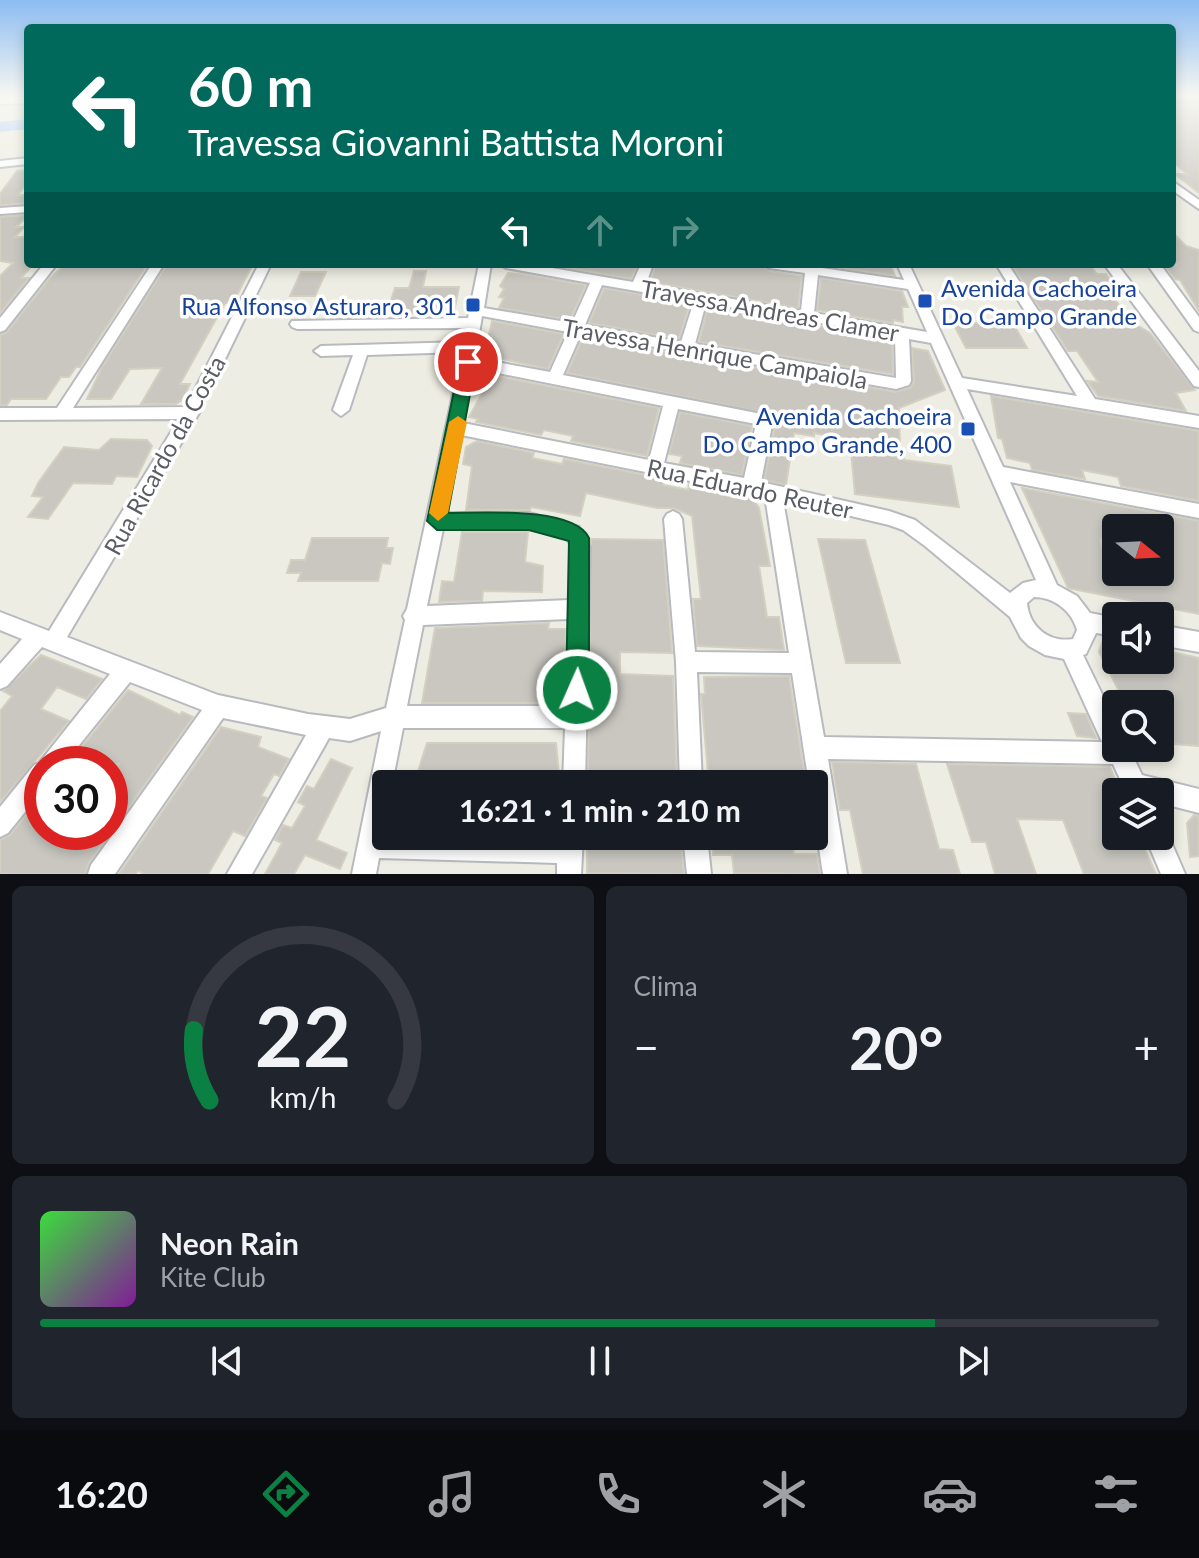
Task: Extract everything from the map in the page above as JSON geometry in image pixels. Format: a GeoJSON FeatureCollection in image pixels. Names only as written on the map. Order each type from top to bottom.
{"type":"FeatureCollection","features":[{"type":"Feature","properties":{"kind":"street"},"geometry":{"type":"LineString","coordinates":[[0,164],[24,161]]}},
{"type":"Feature","properties":{"kind":"street"},"geometry":{"type":"LineString","coordinates":[[1176,187],[1199,206]]}},
{"type":"Feature","properties":{"kind":"street"},"geometry":{"type":"LineString","coordinates":[[1,212],[24,209]]}},
{"type":"Feature","properties":{"kind":"street"},"geometry":{"type":"LineString","coordinates":[[0,327],[48,268]]}},
{"type":"Feature","properties":{"kind":"street"},"geometry":{"type":"LineString","coordinates":[[62,412],[155,268]]}},
{"type":"Feature","properties":{"kind":"street","name":"Rua Ricardo da Costa"},"geometry":{"type":"LineString","coordinates":[[0,679],[46,638],[191,413],[263,268]]}},
{"type":"Feature","properties":{"kind":"street"},"geometry":{"type":"LineString","coordinates":[[364,874],[413,616],[457,428],[484,268]]}},
{"type":"Feature","properties":{"kind":"street","name":"Travessa Andreas Clamer"},"geometry":{"type":"LineString","coordinates":[[544,268],[938,339]]}},
{"type":"Feature","properties":{"kind":"street"},"geometry":{"type":"LineString","coordinates":[[638,287],[645,268]]}},
{"type":"Feature","properties":{"kind":"street"},"geometry":{"type":"LineString","coordinates":[[798,268],[913,286]]}},
{"type":"Feature","properties":{"kind":"street"},"geometry":{"type":"LineString","coordinates":[[905,268],[1050,590]]}},
{"type":"Feature","properties":{"kind":"street"},"geometry":{"type":"LineString","coordinates":[[1005,268],[1089,403]]}},
{"type":"Feature","properties":{"kind":"street"},"geometry":{"type":"LineString","coordinates":[[1113,268],[1199,382]]}},
{"type":"Feature","properties":{"kind":"street"},"geometry":{"type":"LineString","coordinates":[[1156,268],[1199,327]]}},
{"type":"Feature","properties":{"kind":"street"},"geometry":{"type":"LineString","coordinates":[[807,316],[812,270]]}},
{"type":"Feature","properties":{"kind":"street"},"geometry":{"type":"LineString","coordinates":[[554,379],[598,280]]}},
{"type":"Feature","properties":{"kind":"street"},"geometry":{"type":"LineString","coordinates":[[687,347],[701,298]]}},
{"type":"Feature","properties":{"kind":"street","name":"Travessa Henrique Campaiola"},"geometry":{"type":"LineString","coordinates":[[297,324],[476,317],[576,329],[896,384],[904,381],[902,332]]}},
{"type":"Feature","properties":{"kind":"street"},"geometry":{"type":"LineString","coordinates":[[321,351],[469,355],[554,379],[755,417],[764,422],[751,487]]}},
{"type":"Feature","properties":{"kind":"street"},"geometry":{"type":"LineString","coordinates":[[341,410],[361,352]]}},
{"type":"Feature","properties":{"kind":"street"},"geometry":{"type":"LineString","coordinates":[[955,382],[1199,422]]}},
{"type":"Feature","properties":{"kind":"street"},"geometry":{"type":"LineString","coordinates":[[655,467],[672,402]]}},
{"type":"Feature","properties":{"kind":"street"},"geometry":{"type":"LineString","coordinates":[[0,414],[191,413]]}},
{"type":"Feature","properties":{"kind":"street","name":"Rua Eduardo Reuter"},"geometry":{"type":"LineString","coordinates":[[457,428],[773,491],[909,525],[1016,610]]}},
{"type":"Feature","properties":{"kind":"street"},"geometry":{"type":"LineString","coordinates":[[997,473],[1199,511]]}},
{"type":"Feature","properties":{"kind":"street"},"geometry":{"type":"LineString","coordinates":[[773,491],[835,874]]}},
{"type":"Feature","properties":{"kind":"street"},"geometry":{"type":"LineString","coordinates":[[673,519],[686,662],[690,770]]}},
{"type":"Feature","properties":{"kind":"street"},"geometry":{"type":"LineString","coordinates":[[437,521],[529,521],[573,532],[581,547],[575,770]]}},
{"type":"Feature","properties":{"kind":"street"},"geometry":{"type":"LineString","coordinates":[[1039,588],[1050,590],[1071,602],[1085,621],[1085,640],[1070,650],[1058,650],[1033,638],[1024,628],[1016,610],[1017,599],[1022,593],[1039,588]]}},
{"type":"Feature","properties":{"kind":"street"},"geometry":{"type":"LineString","coordinates":[[413,616],[580,609]]}},
{"type":"Feature","properties":{"kind":"street"},"geometry":{"type":"LineString","coordinates":[[0,621],[218,706],[323,727],[350,730],[393,717],[577,717]]}},
{"type":"Feature","properties":{"kind":"street"},"geometry":{"type":"LineString","coordinates":[[1085,621],[1102,624]]}},
{"type":"Feature","properties":{"kind":"street"},"geometry":{"type":"LineString","coordinates":[[1174,638],[1199,642]]}},
{"type":"Feature","properties":{"kind":"street"},"geometry":{"type":"LineString","coordinates":[[1070,650],[1102,717]]}},
{"type":"Feature","properties":{"kind":"street"},"geometry":{"type":"LineString","coordinates":[[686,662],[801,663]]}},
{"type":"Feature","properties":{"kind":"street"},"geometry":{"type":"LineString","coordinates":[[65,746],[125,671]]}},
{"type":"Feature","properties":{"kind":"street"},"geometry":{"type":"LineString","coordinates":[[100,874],[218,706]]}},
{"type":"Feature","properties":{"kind":"street"},"geometry":{"type":"LineString","coordinates":[[239,874],[323,727]]}},
{"type":"Feature","properties":{"kind":"street"},"geometry":{"type":"LineString","coordinates":[[816,748],[1102,749]]}},
{"type":"Feature","properties":{"kind":"street"},"geometry":{"type":"LineString","coordinates":[[0,825],[24,795]]}},
{"type":"Feature","properties":{"kind":"street"},"geometry":{"type":"LineString","coordinates":[[1174,796],[1199,801]]}},
{"type":"Feature","properties":{"kind":"street"},"geometry":{"type":"LineString","coordinates":[[369,846],[570,854]]}},
{"type":"Feature","properties":{"kind":"street"},"geometry":{"type":"LineString","coordinates":[[696,850],[699,874]]}},
{"type":"Feature","properties":{"kind":"street"},"geometry":{"type":"LineString","coordinates":[[1163,850],[1173,874]]}},
{"type":"Feature","properties":{"kind":"building"},"geometry":{"type":"Polygon","coordinates":[[[1176,136],[1199,136],[1199,193],[1176,175],[1187,174],[1176,164],[1176,136]]]}},
{"type":"Feature","properties":{"kind":"building"},"geometry":{"type":"Polygon","coordinates":[[[24,170],[24,187],[18,195],[24,195],[24,203],[0,205],[0,194],[17,171],[24,170]]]}},
{"type":"Feature","properties":{"kind":"building"},"geometry":{"type":"Polygon","coordinates":[[[24,215],[16,227],[24,227],[15,237],[24,237],[24,268],[30,268],[21,278],[29,278],[0,313],[0,276],[13,263],[0,261],[0,217],[24,215]]]}},
{"type":"Feature","properties":{"kind":"building"},"geometry":{"type":"Polygon","coordinates":[[[1176,236],[1186,246],[1199,250],[1199,311],[1180,280],[1175,279],[1167,268],[1176,268],[1176,236]]]}},
{"type":"Feature","properties":{"kind":"building"},"geometry":{"type":"Polygon","coordinates":[[[61,268],[145,268],[80,367],[76,367],[69,377],[61,377],[46,399],[11,399],[7,405],[0,405],[0,335],[7,332],[61,268]]]}},
{"type":"Feature","properties":{"kind":"building"},"geometry":{"type":"Polygon","coordinates":[[[164,268],[251,268],[233,303],[225,303],[180,384],[190,384],[182,400],[176,404],[141,404],[162,368],[130,369],[111,399],[87,399],[102,367],[164,268]]]}},
{"type":"Feature","properties":{"kind":"building"},"geometry":{"type":"Polygon","coordinates":[[[569,268],[636,268],[631,279],[569,268]]]}},
{"type":"Feature","properties":{"kind":"building"},"geometry":{"type":"Polygon","coordinates":[[[655,268],[765,268],[802,276],[798,308],[650,282],[655,268]]]}},
{"type":"Feature","properties":{"kind":"building"},"geometry":{"type":"Polygon","coordinates":[[[842,268],[892,268],[895,276],[842,268]]]}},
{"type":"Feature","properties":{"kind":"building"},"geometry":{"type":"Polygon","coordinates":[[[1014,268],[1092,268],[1097,274],[1106,274],[1124,298],[1115,300],[1135,324],[1150,333],[1195,390],[1176,393],[1186,411],[1098,396],[1087,381],[1098,382],[1077,351],[1068,351],[1014,268]]]}},
{"type":"Feature","properties":{"kind":"building"},"geometry":{"type":"Polygon","coordinates":[[[414,271],[426,271],[423,287],[459,287],[454,312],[387,313],[395,288],[409,288],[414,271]]]}},
{"type":"Feature","properties":{"kind":"building"},"geometry":{"type":"Polygon","coordinates":[[[301,272],[326,272],[315,296],[290,296],[301,272]]]}},
{"type":"Feature","properties":{"kind":"building"},"geometry":{"type":"Polygon","coordinates":[[[508,273],[586,285],[570,320],[499,308],[504,298],[499,297],[504,289],[500,286],[508,273]]]}},
{"type":"Feature","properties":{"kind":"building"},"geometry":{"type":"Polygon","coordinates":[[[821,278],[902,291],[908,307],[902,307],[903,322],[817,310],[821,278]]]}},
{"type":"Feature","properties":{"kind":"building"},"geometry":{"type":"Polygon","coordinates":[[[604,288],[690,303],[679,339],[589,323],[604,288]]]}},
{"type":"Feature","properties":{"kind":"building"},"geometry":{"type":"Polygon","coordinates":[[[708,306],[892,339],[893,374],[699,342],[708,306]]]}},
{"type":"Feature","properties":{"kind":"building"},"geometry":{"type":"Polygon","coordinates":[[[492,321],[564,334],[548,369],[494,357],[497,351],[486,348],[492,321]]]}},
{"type":"Feature","properties":{"kind":"building"},"geometry":{"type":"Polygon","coordinates":[[[953,323],[1013,323],[1027,348],[966,348],[953,323]]]}},
{"type":"Feature","properties":{"kind":"building"},"geometry":{"type":"Polygon","coordinates":[[[583,337],[895,392],[910,388],[914,382],[912,348],[928,351],[945,390],[899,408],[900,451],[903,451],[904,460],[951,466],[959,507],[855,494],[850,440],[814,433],[814,436],[794,433],[786,485],[764,480],[775,426],[770,414],[567,373],[583,337]]]}},
{"type":"Feature","properties":{"kind":"building"},"geometry":{"type":"Polygon","coordinates":[[[492,375],[659,408],[647,456],[571,441],[573,436],[544,430],[541,435],[476,422],[478,419],[469,417],[492,375]]]}},
{"type":"Feature","properties":{"kind":"building"},"geometry":{"type":"Polygon","coordinates":[[[991,396],[1199,431],[1199,501],[1121,486],[1118,477],[1082,470],[1085,479],[1032,470],[1030,463],[1007,458],[1002,439],[998,438],[991,396]]]}},
{"type":"Feature","properties":{"kind":"building"},"geometry":{"type":"Polygon","coordinates":[[[680,412],[752,426],[742,475],[680,463],[682,456],[669,454],[680,412]]]}},
{"type":"Feature","properties":{"kind":"building"},"geometry":{"type":"Polygon","coordinates":[[[111,439],[147,440],[152,446],[137,477],[116,476],[112,484],[73,483],[48,519],[28,517],[43,497],[32,496],[38,483],[64,447],[99,450],[111,439]]]}},
{"type":"Feature","properties":{"kind":"building"},"geometry":{"type":"Polygon","coordinates":[[[477,441],[534,453],[532,458],[562,464],[564,459],[665,479],[663,485],[688,490],[689,484],[750,496],[759,508],[770,566],[759,566],[767,617],[779,617],[784,650],[697,646],[693,599],[701,599],[692,516],[674,508],[657,508],[586,493],[580,516],[531,507],[530,510],[466,510],[472,466],[463,464],[466,447],[477,441]]]}},
{"type":"Feature","properties":{"kind":"building"},"geometry":{"type":"Polygon","coordinates":[[[1022,488],[1161,514],[1102,514],[1102,586],[1174,586],[1174,516],[1199,521],[1199,614],[1174,609],[1174,602],[1139,602],[1068,588],[1022,488]]]}},
{"type":"Feature","properties":{"kind":"building"},"geometry":{"type":"Polygon","coordinates":[[[462,532],[528,532],[525,562],[543,566],[542,592],[483,591],[482,601],[439,602],[442,581],[454,582],[462,532]]]}},
{"type":"Feature","properties":{"kind":"building"},"geometry":{"type":"Polygon","coordinates":[[[312,538],[388,538],[386,548],[393,548],[390,564],[382,563],[378,581],[298,581],[301,573],[287,573],[291,560],[305,560],[312,538]]]}},
{"type":"Feature","properties":{"kind":"building"},"geometry":{"type":"Polygon","coordinates":[[[591,539],[663,540],[672,653],[620,652],[620,674],[673,676],[676,770],[588,770],[591,539]]]}},
{"type":"Feature","properties":{"kind":"building"},"geometry":{"type":"Polygon","coordinates":[[[818,539],[865,540],[900,663],[846,663],[818,539]]]}},
{"type":"Feature","properties":{"kind":"building"},"geometry":{"type":"Polygon","coordinates":[[[549,623],[548,629],[566,629],[563,703],[422,703],[435,628],[549,623]]]}},
{"type":"Feature","properties":{"kind":"building"},"geometry":{"type":"Polygon","coordinates":[[[1174,652],[1199,658],[1199,746],[1174,744],[1174,690],[1118,690],[1110,674],[1174,674],[1174,652]]]}},
{"type":"Feature","properties":{"kind":"building"},"geometry":{"type":"Polygon","coordinates":[[[41,655],[102,679],[86,699],[57,687],[41,709],[69,721],[48,746],[24,746],[24,774],[0,802],[0,711],[12,696],[3,691],[41,655]]]}},
{"type":"Feature","properties":{"kind":"building"},"geometry":{"type":"Polygon","coordinates":[[[789,676],[804,770],[708,770],[701,694],[705,694],[704,677],[789,676]]]}},
{"type":"Feature","properties":{"kind":"building"},"geometry":{"type":"Polygon","coordinates":[[[128,690],[180,715],[182,712],[193,717],[128,808],[128,746],[83,746],[128,690]]]}},
{"type":"Feature","properties":{"kind":"building"},"geometry":{"type":"Polygon","coordinates":[[[1068,713],[1086,714],[1096,738],[1077,736],[1068,713]]]}},
{"type":"Feature","properties":{"kind":"building"},"geometry":{"type":"Polygon","coordinates":[[[221,727],[261,737],[258,747],[289,759],[279,776],[274,774],[261,796],[267,798],[245,836],[233,831],[208,874],[145,874],[138,871],[135,874],[119,874],[221,727]]]}},
{"type":"Feature","properties":{"kind":"building"},"geometry":{"type":"Polygon","coordinates":[[[427,743],[556,743],[559,770],[418,770],[427,743]]]}},
{"type":"Feature","properties":{"kind":"building"},"geometry":{"type":"Polygon","coordinates":[[[331,759],[352,768],[316,840],[347,853],[340,869],[305,855],[294,874],[265,874],[282,843],[275,840],[283,825],[292,828],[305,806],[298,802],[307,786],[314,789],[331,759]]]}},
{"type":"Feature","properties":{"kind":"building"},"geometry":{"type":"Polygon","coordinates":[[[832,762],[916,764],[939,849],[953,850],[960,874],[863,874],[850,810],[840,810],[832,762]]]}},
{"type":"Feature","properties":{"kind":"building"},"geometry":{"type":"Polygon","coordinates":[[[947,764],[1110,767],[1114,778],[1102,778],[1102,850],[1145,850],[1156,874],[1084,874],[1063,820],[1017,819],[1036,874],[995,874],[986,842],[972,842],[947,764]]]}},
{"type":"Feature","properties":{"kind":"building"},"geometry":{"type":"Polygon","coordinates":[[[1194,815],[1199,816],[1199,856],[1190,857],[1187,823],[1194,815]]]}},
{"type":"Feature","properties":{"kind":"building"},"geometry":{"type":"Polygon","coordinates":[[[24,818],[24,850],[98,850],[85,874],[0,874],[0,840],[10,835],[24,818]]]}},
{"type":"Feature","properties":{"kind":"building"},"geometry":{"type":"Polygon","coordinates":[[[587,850],[681,850],[684,874],[587,873],[587,850]]]}},
{"type":"Feature","properties":{"kind":"building"},"geometry":{"type":"Polygon","coordinates":[[[713,850],[793,850],[794,854],[817,854],[820,874],[734,873],[732,855],[713,855],[713,850]]]}},
{"type":"Feature","properties":{"kind":"slow traffic"},"geometry":{"type":"LineString","coordinates":[[438,513],[458,422]]}},
{"type":"Feature","properties":{"kind":"place","name":"Avenida Cachoeira Do Campo Grande"},"geometry":{"type":"Point","coordinates":[925,301]}},
{"type":"Feature","properties":{"kind":"place","name":"Rua Alfonso Asturaro, 301"},"geometry":{"type":"Point","coordinates":[473,305]}},
{"type":"Feature","properties":{"kind":"place","name":"Avenida Cachoeira Do Campo Grande, 400"},"geometry":{"type":"Point","coordinates":[968,429]}},
{"type":"Feature","properties":{"kind":"route"},"geometry":{"type":"LineString","coordinates":[[468,362],[437,521],[529,521],[573,532],[579,538],[577,690]]}}]}
